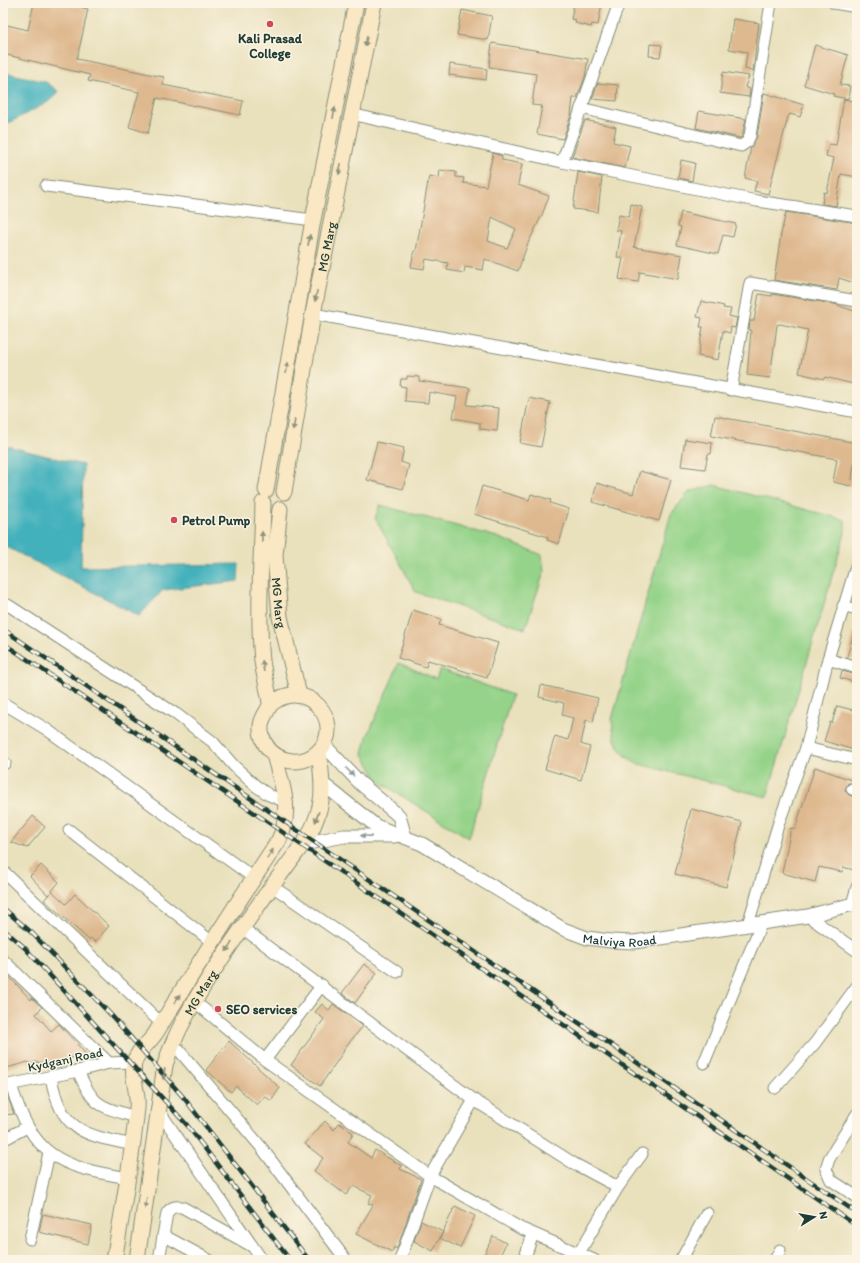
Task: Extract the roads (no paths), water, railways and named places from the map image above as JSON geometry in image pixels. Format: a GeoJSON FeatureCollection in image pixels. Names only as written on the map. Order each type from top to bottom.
{"type":"FeatureCollection","features":[{"type":"Feature","properties":{"kind":"main road"},"geometry":{"type":"LineString","coordinates":[[270,705],[262,662],[260,623],[265,496],[313,220],[356,3]]}},
{"type":"Feature","properties":{"kind":"main road","name":"MG Marg"},"geometry":{"type":"LineString","coordinates":[[299,695],[280,617],[275,555],[280,509],[286,499],[284,492],[312,314],[374,3]]}},
{"type":"Feature","properties":{"kind":"main road"},"geometry":{"type":"LineString","coordinates":[[265,496],[273,487],[284,492]]}},
{"type":"Feature","properties":{"kind":"main road"},"geometry":{"type":"LineString","coordinates":[[265,496],[269,510],[280,509]]}},
{"type":"Feature","properties":{"kind":"main road"},"geometry":{"type":"LineString","coordinates":[[299,695],[314,701],[324,713],[328,729],[321,748],[305,760],[289,761],[274,755],[264,743],[262,735],[262,719],[270,705],[283,696],[299,695]]}},
{"type":"Feature","properties":{"kind":"main road","name":"MG Marg"},"geometry":{"type":"LineString","coordinates":[[137,1260],[165,1065],[172,1042],[194,1001],[241,927],[303,844],[316,821],[322,800],[323,784],[321,748]]}},
{"type":"Feature","properties":{"kind":"main road","name":"MG Marg"},"geometry":{"type":"LineString","coordinates":[[134,1062],[138,1054],[154,1037],[212,942],[284,830],[287,815],[286,802],[274,755]]}},
{"type":"Feature","properties":{"kind":"main road"},"geometry":{"type":"LineString","coordinates":[[114,1260],[134,1145],[138,1101],[133,1072],[134,1062]]}},
{"type":"Feature","properties":{"kind":"street"},"geometry":{"type":"LineString","coordinates":[[562,162],[619,3]]}},
{"type":"Feature","properties":{"kind":"street"},"geometry":{"type":"LineString","coordinates":[[581,108],[741,146],[747,142],[750,136],[771,3]]}},
{"type":"Feature","properties":{"kind":"street"},"geometry":{"type":"LineString","coordinates":[[834,3],[857,7]]}},
{"type":"Feature","properties":{"kind":"street"},"geometry":{"type":"LineString","coordinates":[[351,114],[562,162],[757,201],[857,216]]}},
{"type":"Feature","properties":{"kind":"street"},"geometry":{"type":"LineString","coordinates":[[46,186],[313,220]]}},
{"type":"Feature","properties":{"kind":"street"},"geometry":{"type":"LineString","coordinates":[[731,390],[750,283],[857,301]]}},
{"type":"Feature","properties":{"kind":"street"},"geometry":{"type":"LineString","coordinates":[[312,314],[857,412]]}},
{"type":"Feature","properties":{"kind":"street"},"geometry":{"type":"LineString","coordinates":[[748,924],[779,822],[806,748],[828,659],[857,563]]}},
{"type":"Feature","properties":{"kind":"street"},"geometry":{"type":"LineString","coordinates":[[8,605],[176,714],[212,742],[256,786],[269,795],[286,802]]}},
{"type":"Feature","properties":{"kind":"street"},"geometry":{"type":"LineString","coordinates":[[843,606],[857,610]]}},
{"type":"Feature","properties":{"kind":"street"},"geometry":{"type":"LineString","coordinates":[[828,659],[857,668]]}},
{"type":"Feature","properties":{"kind":"street"},"geometry":{"type":"LineString","coordinates":[[3,703],[46,729],[254,878]]}},
{"type":"Feature","properties":{"kind":"street"},"geometry":{"type":"LineString","coordinates":[[303,844],[344,836],[405,837],[399,816],[321,748]]}},
{"type":"Feature","properties":{"kind":"street"},"geometry":{"type":"LineString","coordinates":[[806,748],[857,760]]}},
{"type":"Feature","properties":{"kind":"street","name":"Malviya Road"},"geometry":{"type":"LineString","coordinates":[[323,784],[376,826],[422,844],[563,929],[588,938],[634,942],[808,916],[854,904]]}},
{"type":"Feature","properties":{"kind":"street"},"geometry":{"type":"LineString","coordinates":[[69,830],[212,942]]}},
{"type":"Feature","properties":{"kind":"street"},"geometry":{"type":"LineString","coordinates":[[3,871],[162,1024]]}},
{"type":"Feature","properties":{"kind":"street"},"geometry":{"type":"LineString","coordinates":[[272,886],[397,972]]}},
{"type":"Feature","properties":{"kind":"street"},"geometry":{"type":"LineString","coordinates":[[854,904],[857,887]]}},
{"type":"Feature","properties":{"kind":"street"},"geometry":{"type":"LineString","coordinates":[[808,916],[857,951]]}},
{"type":"Feature","properties":{"kind":"street"},"geometry":{"type":"LineString","coordinates":[[704,1063],[762,922]]}},
{"type":"Feature","properties":{"kind":"street"},"geometry":{"type":"LineString","coordinates":[[241,927],[474,1100],[573,1163],[618,1187]]}},
{"type":"Feature","properties":{"kind":"street"},"geometry":{"type":"LineString","coordinates":[[3,960],[109,1063]]}},
{"type":"Feature","properties":{"kind":"street"},"geometry":{"type":"LineString","coordinates":[[265,1060],[322,986]]}},
{"type":"Feature","properties":{"kind":"street"},"geometry":{"type":"LineString","coordinates":[[775,1088],[815,1043],[857,986]]}},
{"type":"Feature","properties":{"kind":"street"},"geometry":{"type":"LineString","coordinates":[[194,1001],[265,1060],[430,1176],[576,1257],[594,1260]]}},
{"type":"Feature","properties":{"kind":"street"},"geometry":{"type":"LineString","coordinates":[[172,1042],[262,1147],[346,1260]]}},
{"type":"Feature","properties":{"kind":"street","name":"Kydganj Road"},"geometry":{"type":"LineString","coordinates":[[7,1086],[109,1063],[134,1062]]}},
{"type":"Feature","properties":{"kind":"street"},"geometry":{"type":"LineString","coordinates":[[78,1071],[87,1092],[94,1101],[104,1107],[136,1117]]}},
{"type":"Feature","properties":{"kind":"street"},"geometry":{"type":"LineString","coordinates":[[50,1077],[54,1098],[64,1116],[81,1131],[95,1138],[134,1145]]}},
{"type":"Feature","properties":{"kind":"street"},"geometry":{"type":"LineString","coordinates":[[7,1086],[27,1127],[48,1153],[64,1164],[129,1178]]}},
{"type":"Feature","properties":{"kind":"street"},"geometry":{"type":"LineString","coordinates":[[400,1260],[430,1176],[474,1100]]}},
{"type":"Feature","properties":{"kind":"street"},"geometry":{"type":"LineString","coordinates":[[159,1111],[262,1260]]}},
{"type":"Feature","properties":{"kind":"street"},"geometry":{"type":"LineString","coordinates":[[857,1114],[829,1159],[826,1169],[831,1180],[857,1197]]}},
{"type":"Feature","properties":{"kind":"street"},"geometry":{"type":"LineString","coordinates":[[3,1140],[27,1127]]}},
{"type":"Feature","properties":{"kind":"street"},"geometry":{"type":"LineString","coordinates":[[30,1238],[48,1153]]}},
{"type":"Feature","properties":{"kind":"street"},"geometry":{"type":"LineString","coordinates":[[576,1257],[618,1187],[642,1154]]}},
{"type":"Feature","properties":{"kind":"street"},"geometry":{"type":"LineString","coordinates":[[159,1260],[167,1212],[170,1208],[176,1206],[182,1207],[251,1246]]}},
{"type":"Feature","properties":{"kind":"street"},"geometry":{"type":"LineString","coordinates":[[681,1260],[707,1213]]}},
{"type":"Feature","properties":{"kind":"street"},"geometry":{"type":"LineString","coordinates":[[524,1260],[533,1234]]}},
{"type":"Feature","properties":{"kind":"street"},"geometry":{"type":"LineString","coordinates":[[163,1235],[209,1260]]}},
{"type":"Feature","properties":{"kind":"water"},"geometry":{"type":"Polygon","coordinates":[[[3,72],[46,82],[59,92],[48,102],[3,126],[3,72]]]}},
{"type":"Feature","properties":{"kind":"water"},"geometry":{"type":"Polygon","coordinates":[[[3,445],[83,465],[81,567],[239,564],[238,581],[163,590],[139,616],[3,545],[3,445]]]}},
{"type":"Feature","properties":{"kind":"railway"},"geometry":{"type":"LineString","coordinates":[[3,629],[857,1213]]}},
{"type":"Feature","properties":{"kind":"railway"},"geometry":{"type":"LineString","coordinates":[[3,643],[256,814],[857,1226]]}},
{"type":"Feature","properties":{"kind":"railway"},"geometry":{"type":"LineString","coordinates":[[3,908],[32,933],[111,1015],[184,1098],[309,1260]]}},
{"type":"Feature","properties":{"kind":"railway"},"geometry":{"type":"LineString","coordinates":[[3,929],[25,948],[187,1125],[290,1260]]}},
{"type":"Feature","properties":{"kind":"place","name":"Kali Prasad College"},"geometry":{"type":"Point","coordinates":[270,24]}},
{"type":"Feature","properties":{"kind":"place","name":"Petrol Pump"},"geometry":{"type":"Point","coordinates":[174,520]}},
{"type":"Feature","properties":{"kind":"place","name":"SEO services"},"geometry":{"type":"Point","coordinates":[218,1009]}}]}
